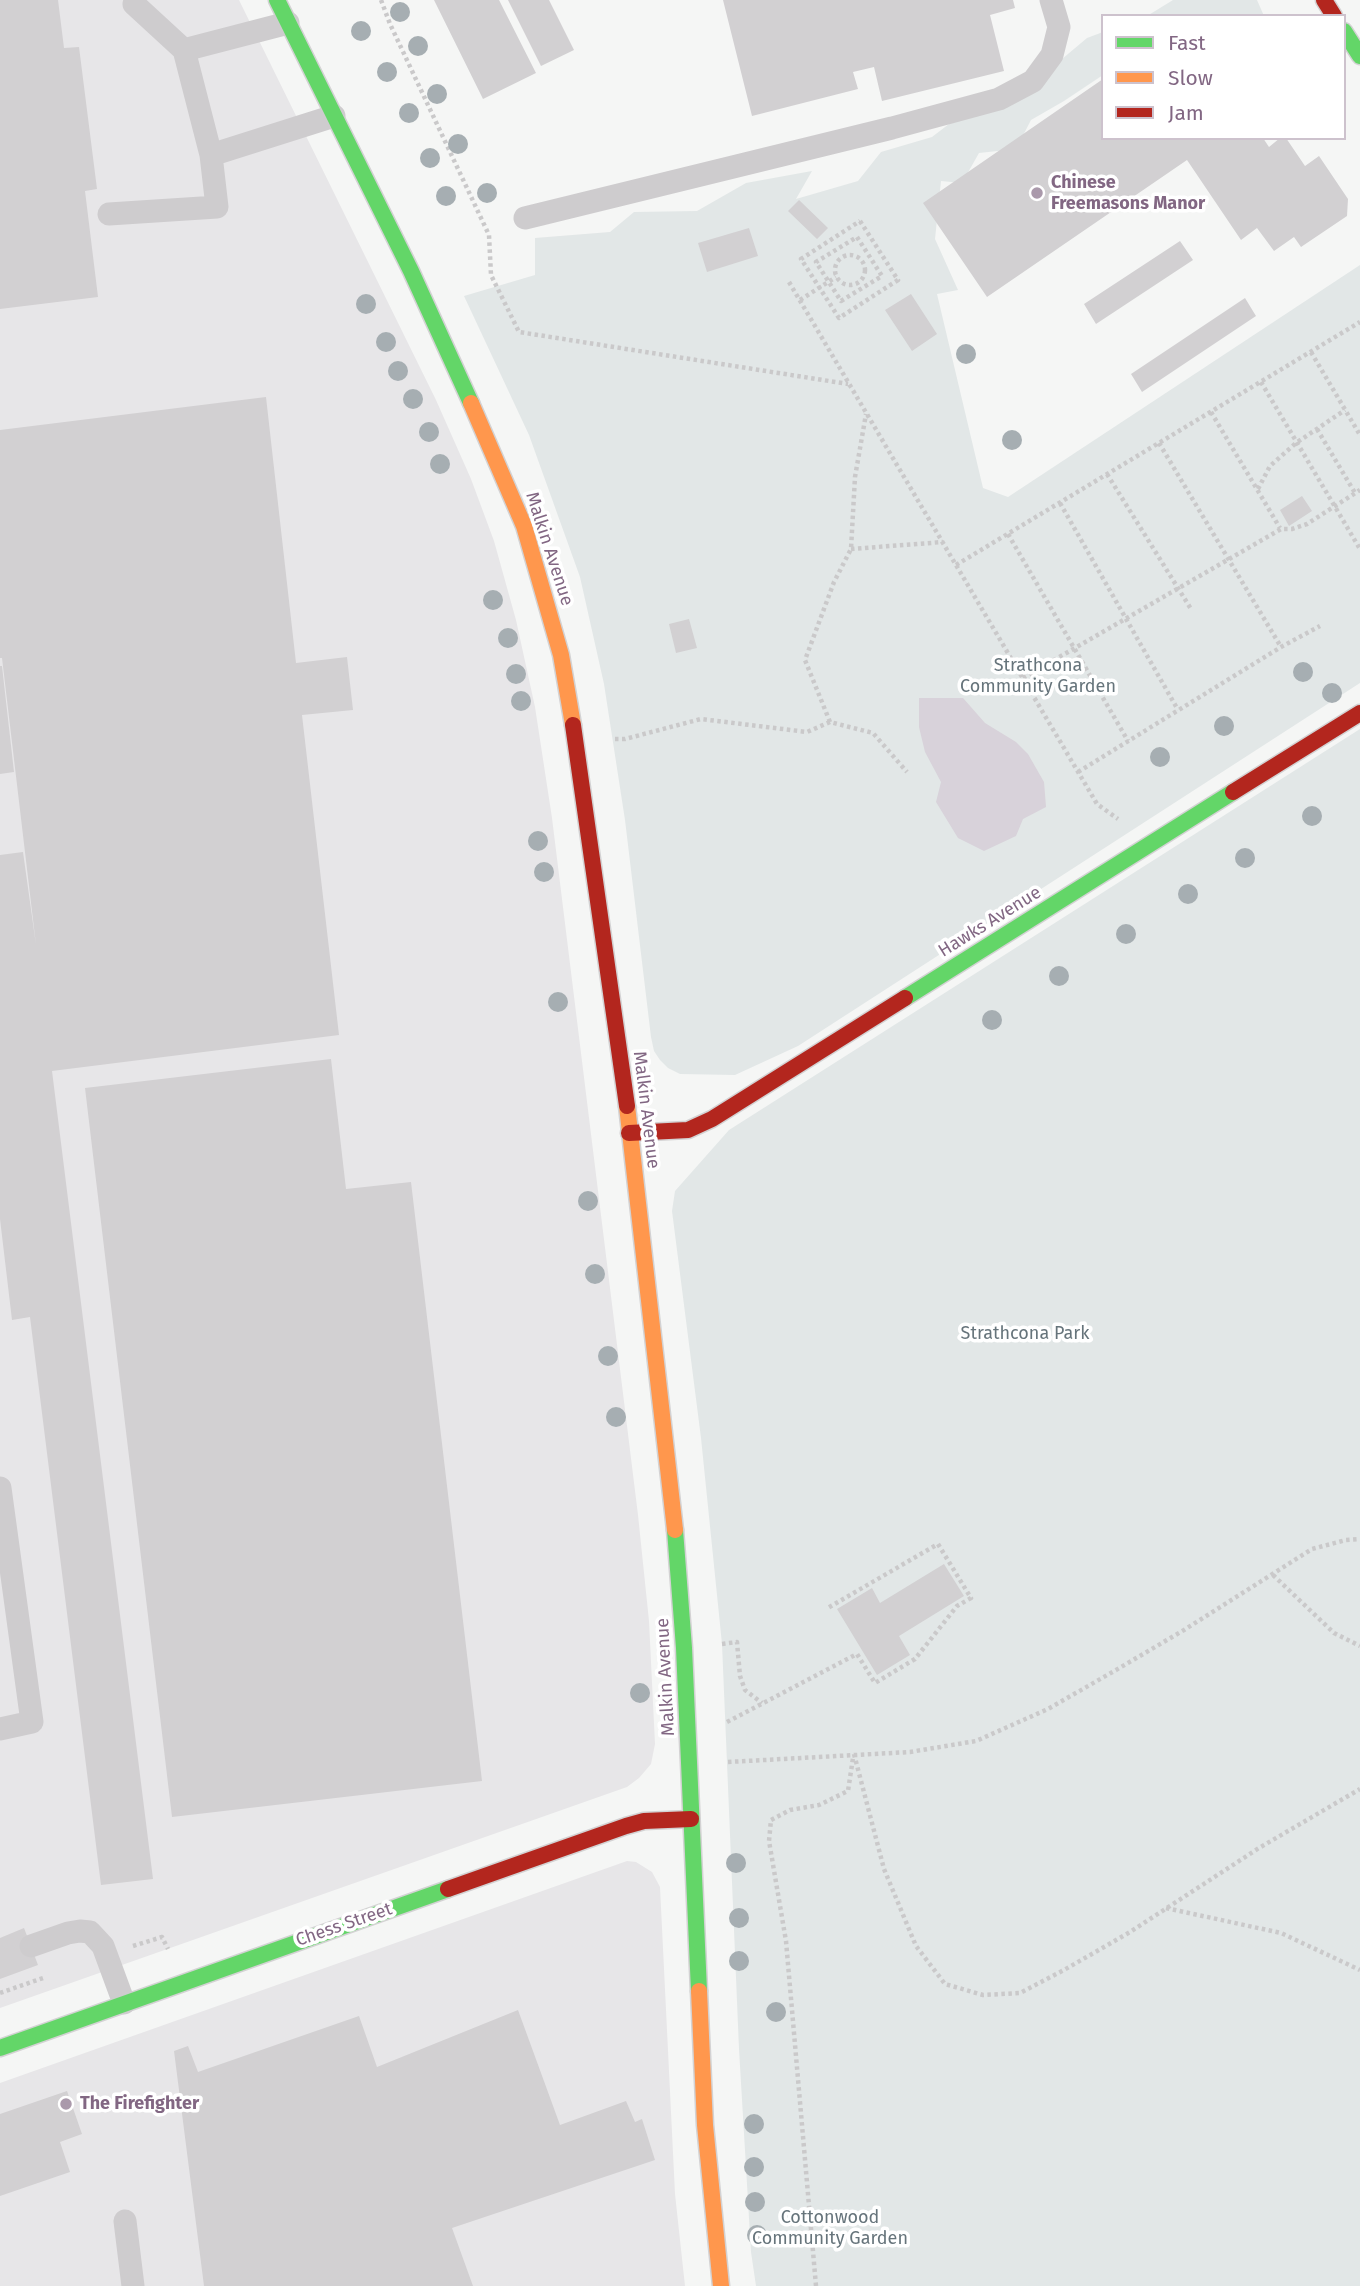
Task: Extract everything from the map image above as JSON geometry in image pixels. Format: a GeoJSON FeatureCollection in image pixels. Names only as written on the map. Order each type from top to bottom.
{"type":"FeatureCollection","features":[{"type":"Feature","properties":{"kind":"street","name":"Malkin Avenue"},"geometry":{"type":"LineString","coordinates":[[277,0],[411,271],[499,464],[521,519],[561,655],[576,741],[629,1133],[678,1560],[705,2125],[721,2286]]}},
{"type":"Feature","properties":{"kind":"street"},"geometry":{"type":"LineString","coordinates":[[1346,34],[1360,56]]}},
{"type":"Feature","properties":{"kind":"street","name":"Hawks Avenue"},"geometry":{"type":"LineString","coordinates":[[629,1133],[688,1130],[712,1119],[1360,713]]}},
{"type":"Feature","properties":{"kind":"street","name":"Chess Street"},"geometry":{"type":"LineString","coordinates":[[0,2048],[626,1826],[644,1821],[691,1819]]}},
{"type":"Feature","properties":{"kind":"lane"},"geometry":{"type":"LineString","coordinates":[[525,218],[999,99],[1033,81],[1052,55],[1059,27],[1051,0]]}},
{"type":"Feature","properties":{"kind":"lane"},"geometry":{"type":"LineString","coordinates":[[109,214],[217,207],[211,155],[184,50],[134,4]]}},
{"type":"Feature","properties":{"kind":"lane"},"geometry":{"type":"LineString","coordinates":[[184,50],[288,23]]}},
{"type":"Feature","properties":{"kind":"lane"},"geometry":{"type":"LineString","coordinates":[[211,155],[334,116]]}},
{"type":"Feature","properties":{"kind":"lane"},"geometry":{"type":"LineString","coordinates":[[0,1488],[32,1722],[0,1729]]}},
{"type":"Feature","properties":{"kind":"lane"},"geometry":{"type":"LineString","coordinates":[[31,1946],[68,1933],[90,1932],[103,1946],[124,2003]]}},
{"type":"Feature","properties":{"kind":"lane"},"geometry":{"type":"LineString","coordinates":[[125,2221],[133,2286]]}},
{"type":"Feature","properties":{"kind":"path"},"geometry":{"type":"LineString","coordinates":[[381,0],[489,235],[491,275],[519,332],[848,384]]}},
{"type":"Feature","properties":{"kind":"path"},"geometry":{"type":"LineString","coordinates":[[860,221],[879,252],[898,281],[839,318],[801,259],[860,221]]}},
{"type":"Feature","properties":{"kind":"path"},"geometry":{"type":"LineString","coordinates":[[857,237],[870,258],[881,276],[841,301],[816,262],[857,237]]}},
{"type":"Feature","properties":{"kind":"path"},"geometry":{"type":"LineString","coordinates":[[832,239],[842,256]]}},
{"type":"Feature","properties":{"kind":"path"},"geometry":{"type":"LineString","coordinates":[[863,262],[879,252]]}},
{"type":"Feature","properties":{"kind":"path"},"geometry":{"type":"LineString","coordinates":[[854,255],[863,262],[864,274],[858,283],[846,285],[836,277],[834,266],[842,256],[854,255]]}},
{"type":"Feature","properties":{"kind":"path"},"geometry":{"type":"LineString","coordinates":[[800,300],[836,277]]}},
{"type":"Feature","properties":{"kind":"path"},"geometry":{"type":"LineString","coordinates":[[789,282],[1097,804],[1151,844]]}},
{"type":"Feature","properties":{"kind":"path"},"geometry":{"type":"LineString","coordinates":[[858,283],[868,299]]}},
{"type":"Feature","properties":{"kind":"path"},"geometry":{"type":"LineString","coordinates":[[956,565],[1360,322]]}},
{"type":"Feature","properties":{"kind":"path"},"geometry":{"type":"LineString","coordinates":[[1311,352],[1360,435]]}},
{"type":"Feature","properties":{"kind":"path"},"geometry":{"type":"LineString","coordinates":[[1261,382],[1360,550]]}},
{"type":"Feature","properties":{"kind":"path"},"geometry":{"type":"LineString","coordinates":[[1257,489],[1270,466],[1296,443],[1345,410]]}},
{"type":"Feature","properties":{"kind":"path"},"geometry":{"type":"LineString","coordinates":[[1210,412],[1281,529]]}},
{"type":"Feature","properties":{"kind":"path"},"geometry":{"type":"LineString","coordinates":[[830,722],[805,660],[834,582],[851,550],[855,477],[866,413]]}},
{"type":"Feature","properties":{"kind":"path"},"geometry":{"type":"LineString","coordinates":[[1023,678],[1281,529],[1307,524],[1358,491],[1317,429]]}},
{"type":"Feature","properties":{"kind":"path"},"geometry":{"type":"LineString","coordinates":[[1159,443],[1281,647]]}},
{"type":"Feature","properties":{"kind":"path"},"geometry":{"type":"LineString","coordinates":[[1107,474],[1191,609]]}},
{"type":"Feature","properties":{"kind":"path"},"geometry":{"type":"LineString","coordinates":[[1060,503],[1178,710]]}},
{"type":"Feature","properties":{"kind":"path"},"geometry":{"type":"LineString","coordinates":[[1007,534],[1128,741]]}},
{"type":"Feature","properties":{"kind":"path"},"geometry":{"type":"LineString","coordinates":[[851,550],[943,542]]}},
{"type":"Feature","properties":{"kind":"path"},"geometry":{"type":"LineString","coordinates":[[1078,772],[1281,647],[1320,626]]}},
{"type":"Feature","properties":{"kind":"path"},"geometry":{"type":"LineString","coordinates":[[576,741],[625,739],[701,719],[807,732],[830,722],[873,733],[907,772]]}},
{"type":"Feature","properties":{"kind":"path"},"geometry":{"type":"LineString","coordinates":[[689,1765],[910,1752],[976,1741],[1048,1709],[1184,1630],[1312,1549],[1360,1539]]}},
{"type":"Feature","properties":{"kind":"path"},"geometry":{"type":"LineString","coordinates":[[688,1727],[726,1723],[857,1654],[875,1683],[915,1659],[957,1606],[971,1598],[938,1545],[826,1609]]}},
{"type":"Feature","properties":{"kind":"path"},"geometry":{"type":"LineString","coordinates":[[1273,1575],[1334,1633],[1360,1646]]}},
{"type":"Feature","properties":{"kind":"path"},"geometry":{"type":"LineString","coordinates":[[684,1648],[737,1642],[740,1676],[745,1690],[763,1703]]}},
{"type":"Feature","properties":{"kind":"path"},"geometry":{"type":"LineString","coordinates":[[853,1754],[890,1882],[916,1947],[945,1984],[982,1995],[1020,1993],[1064,1970],[1259,1848],[1360,1789]]}},
{"type":"Feature","properties":{"kind":"path"},"geometry":{"type":"LineString","coordinates":[[816,2286],[786,1941],[769,1841],[771,1820],[790,1810],[819,1805],[848,1791],[853,1754]]}},
{"type":"Feature","properties":{"kind":"path"},"geometry":{"type":"LineString","coordinates":[[1166,1908],[1281,1933],[1360,1970]]}},
{"type":"Feature","properties":{"kind":"shaded area"},"geometry":{"type":"Polygon","coordinates":[[[0,0],[239,0],[436,400],[471,479],[494,541],[516,620],[535,707],[552,818],[638,1515],[649,1621],[655,1744],[651,1764],[627,1787],[0,2008],[0,0]]]}},
{"type":"Feature","properties":{"kind":"shaded area"},"geometry":{"type":"Polygon","coordinates":[[[919,698],[963,698],[985,723],[1016,742],[1028,754],[1044,782],[1046,807],[1023,819],[1016,836],[984,851],[958,838],[936,802],[941,782],[925,752],[919,727],[919,698]]]}},
{"type":"Feature","properties":{"kind":"shaded area"},"geometry":{"type":"Polygon","coordinates":[[[627,1861],[636,1862],[652,1872],[660,1887],[675,2194],[685,2286],[0,2286],[0,2083],[627,1861]]]}},
{"type":"Feature","properties":{"kind":"green space"},"geometry":{"type":"Polygon","coordinates":[[[1173,0],[1257,0],[1263,14],[1238,14],[1150,14],[1173,0]]]}},
{"type":"Feature","properties":{"kind":"green space","name":"Strathcona Community Garden"},"geometry":{"type":"Polygon","coordinates":[[[1101,33],[1101,76],[1031,120],[1016,149],[979,153],[962,183],[941,181],[935,239],[958,290],[937,294],[983,488],[1008,497],[1360,265],[1360,683],[798,1046],[735,1075],[680,1074],[660,1060],[654,1051],[651,1037],[625,820],[604,684],[580,577],[529,435],[464,296],[535,275],[535,238],[610,232],[634,212],[697,211],[746,183],[812,171],[796,199],[858,181],[881,152],[932,137],[962,114],[1043,75],[1087,38],[1101,33]]]}},
{"type":"Feature","properties":{"kind":"green space","name":"Strathcona Park"},"geometry":{"type":"Polygon","coordinates":[[[1360,729],[1360,2286],[756,2286],[751,2252],[739,2049],[722,1644],[701,1438],[672,1211],[675,1191],[729,1130],[1360,729]]]}},
{"type":"Feature","properties":{"kind":"building"},"geometry":{"type":"Polygon","coordinates":[[[0,0],[58,0],[64,48],[79,47],[97,189],[85,191],[98,297],[0,309],[0,0]]]}},
{"type":"Feature","properties":{"kind":"building"},"geometry":{"type":"Polygon","coordinates":[[[434,0],[499,0],[536,73],[483,99],[434,0]]]}},
{"type":"Feature","properties":{"kind":"building"},"geometry":{"type":"Polygon","coordinates":[[[508,0],[549,0],[574,50],[541,66],[508,0]]]}},
{"type":"Feature","properties":{"kind":"building"},"geometry":{"type":"Polygon","coordinates":[[[723,0],[1013,0],[1015,8],[990,15],[1004,71],[882,101],[874,67],[853,72],[858,89],[752,116],[723,0]]]}},
{"type":"Feature","properties":{"kind":"building","name":"Chinese Freemasons Manor"},"geometry":{"type":"Polygon","coordinates":[[[1101,80],[1101,140],[1264,140],[1269,147],[1278,140],[1287,140],[1305,166],[1319,156],[1348,199],[1347,216],[1301,247],[1294,237],[1274,251],[1257,228],[1241,240],[1187,160],[987,297],[923,203],[1101,80]]]}},
{"type":"Feature","properties":{"kind":"building"},"geometry":{"type":"Polygon","coordinates":[[[799,200],[828,228],[817,239],[788,211],[799,200]]]}},
{"type":"Feature","properties":{"kind":"building"},"geometry":{"type":"Polygon","coordinates":[[[749,228],[758,256],[707,272],[698,243],[749,228]]]}},
{"type":"Feature","properties":{"kind":"building"},"geometry":{"type":"Polygon","coordinates":[[[1180,241],[1193,260],[1096,324],[1084,304],[1180,241]]]}},
{"type":"Feature","properties":{"kind":"building"},"geometry":{"type":"Polygon","coordinates":[[[911,294],[937,334],[912,351],[885,310],[911,294]]]}},
{"type":"Feature","properties":{"kind":"building"},"geometry":{"type":"Polygon","coordinates":[[[1245,298],[1256,316],[1142,392],[1131,374],[1245,298]]]}},
{"type":"Feature","properties":{"kind":"building"},"geometry":{"type":"Polygon","coordinates":[[[266,397],[296,663],[347,657],[353,710],[302,715],[339,1035],[52,1071],[153,1879],[101,1885],[30,1317],[12,1320],[0,1219],[0,855],[23,852],[36,945],[0,658],[0,430],[266,397]]]}},
{"type":"Feature","properties":{"kind":"building"},"geometry":{"type":"Polygon","coordinates":[[[1302,496],[1312,511],[1289,526],[1280,510],[1302,496]]]}},
{"type":"Feature","properties":{"kind":"building"},"geometry":{"type":"Polygon","coordinates":[[[689,619],[697,648],[676,653],[669,624],[689,619]]]}},
{"type":"Feature","properties":{"kind":"building"},"geometry":{"type":"Polygon","coordinates":[[[0,666],[14,772],[0,774],[0,666]]]}},
{"type":"Feature","properties":{"kind":"building"},"geometry":{"type":"Polygon","coordinates":[[[331,1059],[346,1189],[411,1182],[482,1781],[172,1817],[85,1088],[331,1059]]]}},
{"type":"Feature","properties":{"kind":"building"},"geometry":{"type":"Polygon","coordinates":[[[944,1564],[964,1596],[899,1636],[910,1655],[877,1675],[837,1609],[872,1588],[880,1603],[944,1564]]]}},
{"type":"Feature","properties":{"kind":"building"},"geometry":{"type":"Polygon","coordinates":[[[24,1928],[38,1965],[0,1979],[0,1938],[24,1928]]]}},
{"type":"Feature","properties":{"kind":"building"},"geometry":{"type":"Polygon","coordinates":[[[518,2010],[560,2125],[626,2101],[635,2122],[642,2119],[655,2160],[452,2228],[473,2286],[204,2286],[174,2051],[188,2046],[198,2072],[359,2016],[377,2067],[518,2010]]]}},
{"type":"Feature","properties":{"kind":"building"},"geometry":{"type":"Polygon","coordinates":[[[67,2091],[82,2134],[60,2142],[70,2172],[0,2196],[0,2114],[67,2091]]]}},
{"type":"Feature","properties":{"kind":"traffic: fast"},"geometry":{"type":"LineString","coordinates":[[277,0],[411,271],[471,403]]}},
{"type":"Feature","properties":{"kind":"traffic: fast"},"geometry":{"type":"LineString","coordinates":[[1346,34],[1360,56]]}},
{"type":"Feature","properties":{"kind":"traffic: fast"},"geometry":{"type":"LineString","coordinates":[[905,998],[1233,792]]}},
{"type":"Feature","properties":{"kind":"traffic: fast"},"geometry":{"type":"LineString","coordinates":[[675,1530],[684,1648],[699,1991]]}},
{"type":"Feature","properties":{"kind":"traffic: fast"},"geometry":{"type":"LineString","coordinates":[[0,2048],[448,1889]]}},
{"type":"Feature","properties":{"kind":"traffic: slow"},"geometry":{"type":"LineString","coordinates":[[471,403],[524,526],[561,655],[573,725]]}},
{"type":"Feature","properties":{"kind":"traffic: slow"},"geometry":{"type":"LineString","coordinates":[[627,1106],[675,1530]]}},
{"type":"Feature","properties":{"kind":"traffic: slow"},"geometry":{"type":"LineString","coordinates":[[699,1991],[705,2125],[721,2286]]}},
{"type":"Feature","properties":{"kind":"traffic: jam"},"geometry":{"type":"LineString","coordinates":[[1324,0],[1333,14]]}},
{"type":"Feature","properties":{"kind":"traffic: jam"},"geometry":{"type":"LineString","coordinates":[[1233,792],[1360,713]]}},
{"type":"Feature","properties":{"kind":"traffic: jam"},"geometry":{"type":"LineString","coordinates":[[573,725],[627,1106]]}},
{"type":"Feature","properties":{"kind":"traffic: jam"},"geometry":{"type":"LineString","coordinates":[[629,1133],[688,1130],[712,1119],[905,998]]}},
{"type":"Feature","properties":{"kind":"traffic: jam"},"geometry":{"type":"LineString","coordinates":[[448,1889],[626,1826],[644,1821],[691,1819]]}},
{"type":"Feature","properties":{"kind":"place","name":"Chinese Freemasons Manor"},"geometry":{"type":"Point","coordinates":[1037,193]}},
{"type":"Feature","properties":{"kind":"place","name":"The Firefighter"},"geometry":{"type":"Point","coordinates":[66,2104]}},
{"type":"Feature","properties":{"kind":"park label","name":"Cottonwood Community Garden"},"geometry":{"type":"Point","coordinates":[830,2228]}}]}
